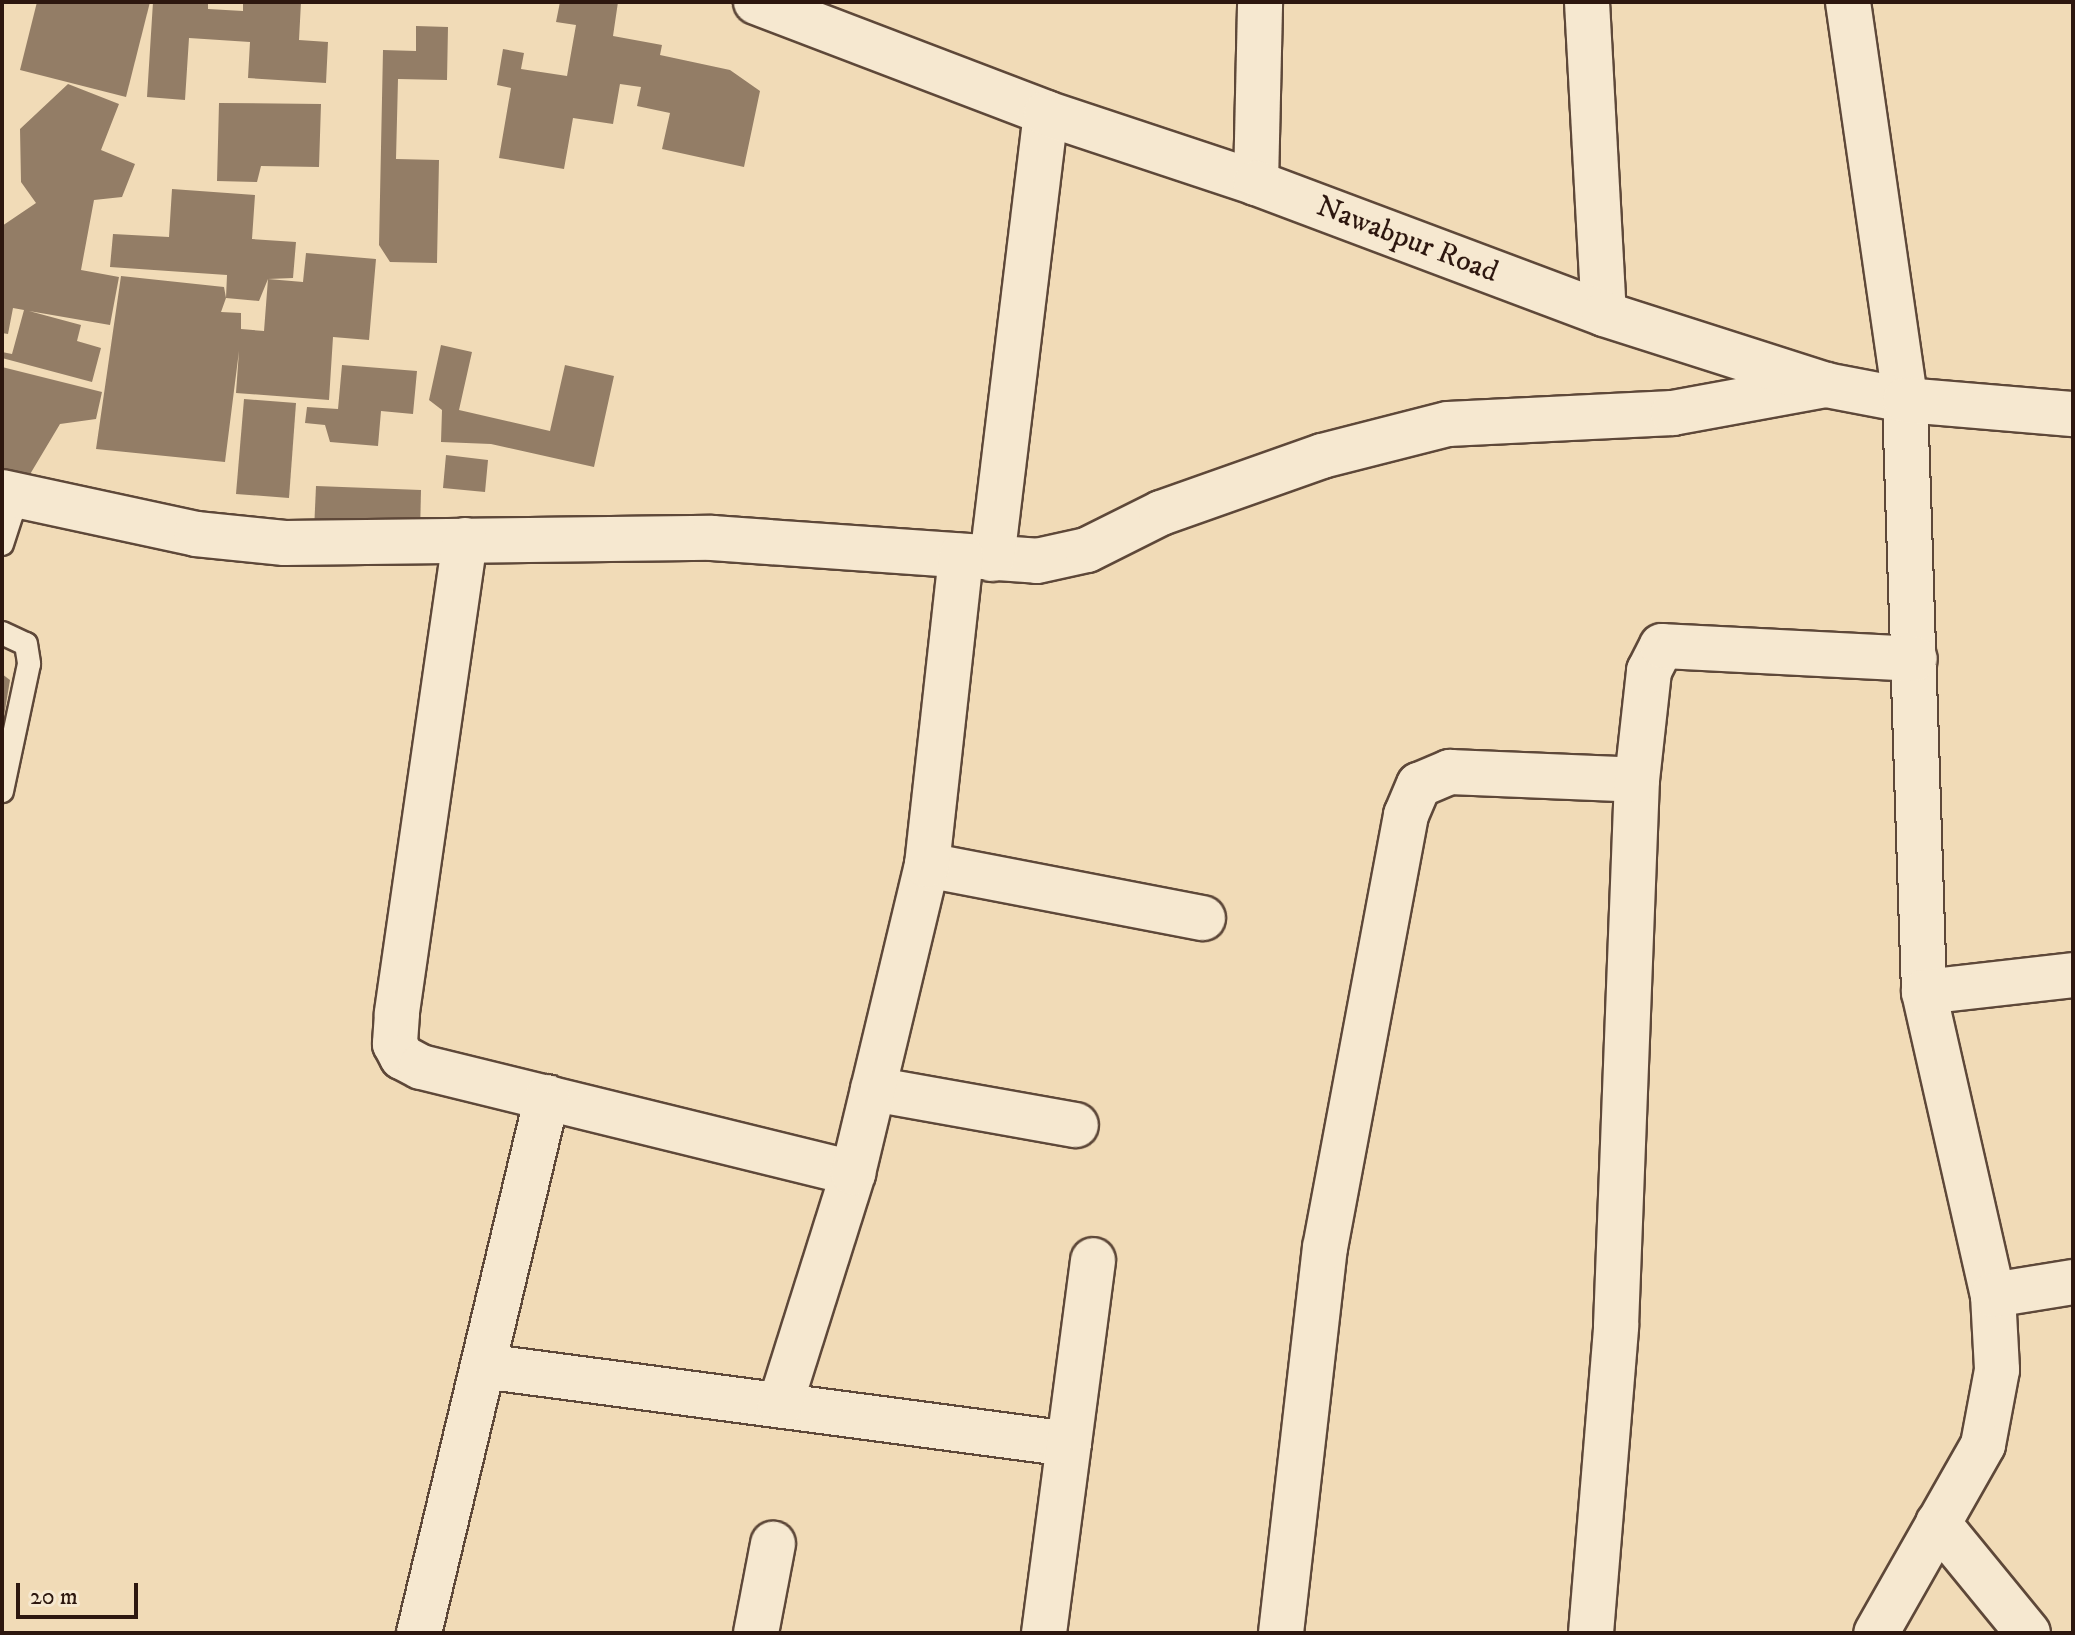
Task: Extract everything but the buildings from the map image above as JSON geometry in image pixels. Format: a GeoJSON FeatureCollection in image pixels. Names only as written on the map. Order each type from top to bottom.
{"type":"FeatureCollection","features":[{"type":"Feature","properties":{"kind":"street"},"geometry":{"type":"LineString","coordinates":[[1256,183],[1260,2]]}},
{"type":"Feature","properties":{"kind":"street"},"geometry":{"type":"LineString","coordinates":[[1587,2],[1604,314]]}},
{"type":"Feature","properties":{"kind":"street"},"geometry":{"type":"LineString","coordinates":[[1848,2],[1905,400],[1924,992],[1993,1295],[1997,1370],[1983,1445],[1876,1633]]}},
{"type":"Feature","properties":{"kind":"street","name":"Nawabpur Road"},"geometry":{"type":"LineString","coordinates":[[763,3],[1046,113],[1256,183],[1604,314],[1826,385],[1905,400],[2073,414]]}},
{"type":"Feature","properties":{"kind":"street"},"geometry":{"type":"LineString","coordinates":[[780,1405],[853,1173],[927,865],[1046,113]]}},
{"type":"Feature","properties":{"kind":"street"},"geometry":{"type":"LineString","coordinates":[[2,492],[196,534],[285,543],[712,538],[1037,561],[1087,550],[1161,513],[1292,467],[1448,424],[1673,413],[1826,385]]}},
{"type":"Feature","properties":{"kind":"street"},"geometry":{"type":"LineString","coordinates":[[465,540],[395,1044],[402,1057],[421,1067],[853,1173]]}},
{"type":"Feature","properties":{"kind":"street"},"geometry":{"type":"LineString","coordinates":[[1591,1633],[1616,1326],[1637,780],[1649,671],[1662,646],[1915,659]]}},
{"type":"Feature","properties":{"kind":"street"},"geometry":{"type":"LineString","coordinates":[[1281,1633],[1325,1248],[1406,815],[1419,785],[1450,772],[1637,780]]}},
{"type":"Feature","properties":{"kind":"street"},"geometry":{"type":"LineString","coordinates":[[927,865],[1203,918]]}},
{"type":"Feature","properties":{"kind":"street"},"geometry":{"type":"LineString","coordinates":[[1924,992],[2073,975]]}},
{"type":"Feature","properties":{"kind":"street"},"geometry":{"type":"LineString","coordinates":[[873,1089],[1076,1125]]}},
{"type":"Feature","properties":{"kind":"street"},"geometry":{"type":"LineString","coordinates":[[419,1633],[547,1097]]}},
{"type":"Feature","properties":{"kind":"street"},"geometry":{"type":"LineString","coordinates":[[1044,1633],[1093,1260]]}},
{"type":"Feature","properties":{"kind":"street"},"geometry":{"type":"LineString","coordinates":[[1993,1295],[2073,1282]]}},
{"type":"Feature","properties":{"kind":"street"},"geometry":{"type":"LineString","coordinates":[[483,1366],[1069,1444]]}},
{"type":"Feature","properties":{"kind":"street"},"geometry":{"type":"LineString","coordinates":[[1938,1523],[2028,1633]]}},
{"type":"Feature","properties":{"kind":"street"},"geometry":{"type":"LineString","coordinates":[[756,1633],[773,1544]]}},
{"type":"Feature","properties":{"kind":"lane"},"geometry":{"type":"LineString","coordinates":[[2,492],[12,514],[2,544]]}},
{"type":"Feature","properties":{"kind":"lane"},"geometry":{"type":"LineString","coordinates":[[2,633],[26,644],[29,664],[2,791]]}}]}
